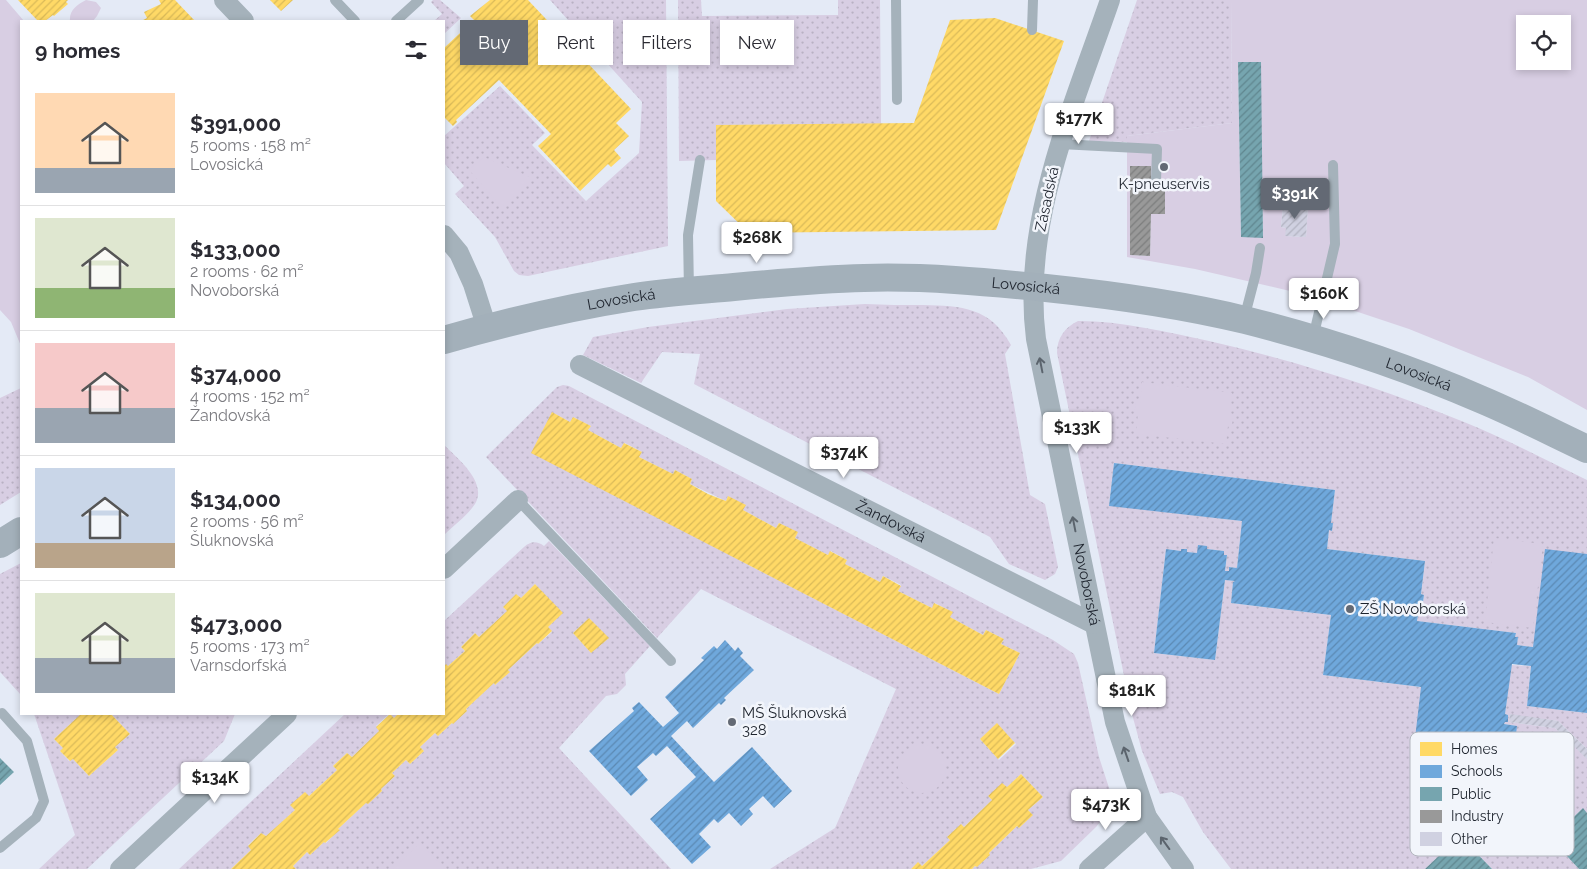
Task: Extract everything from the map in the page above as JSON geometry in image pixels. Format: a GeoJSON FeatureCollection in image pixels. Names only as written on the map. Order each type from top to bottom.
{"type":"FeatureCollection","features":[{"type":"Feature","properties":{"kind":"street"},"geometry":{"type":"LineString","coordinates":[[224,0],[243,20]]}},
{"type":"Feature","properties":{"kind":"street","name":"Zásadská"},"geometry":{"type":"LineString","coordinates":[[1034,287],[1042,206],[1060,144],[1110,0]]}},
{"type":"Feature","properties":{"kind":"street"},"geometry":{"type":"LineString","coordinates":[[445,236],[459,253],[473,284],[486,328]]}},
{"type":"Feature","properties":{"kind":"street","name":"Lovosická"},"geometry":{"type":"LineString","coordinates":[[445,340],[549,313],[636,296],[793,282],[866,278],[964,281],[1109,294],[1244,320],[1312,339],[1399,367],[1480,399],[1587,449]]}},
{"type":"Feature","properties":{"kind":"street","name":"Novoborská"},"geometry":{"type":"LineString","coordinates":[[1034,287],[1033,314],[1036,339],[1115,722],[1147,817],[1184,869]]}},
{"type":"Feature","properties":{"kind":"street","name":"Žandovská"},"geometry":{"type":"LineString","coordinates":[[580,365],[1094,624]]}},
{"type":"Feature","properties":{"kind":"street"},"geometry":{"type":"LineString","coordinates":[[445,568],[518,500]]}},
{"type":"Feature","properties":{"kind":"street"},"geometry":{"type":"LineString","coordinates":[[0,544],[20,532]]}},
{"type":"Feature","properties":{"kind":"street"},"geometry":{"type":"LineString","coordinates":[[120,869],[286,715]]}},
{"type":"Feature","properties":{"kind":"street"},"geometry":{"type":"LineString","coordinates":[[1089,869],[1147,817]]}},
{"type":"Feature","properties":{"kind":"lane"},"geometry":{"type":"LineString","coordinates":[[335,0],[354,20]]}},
{"type":"Feature","properties":{"kind":"lane"},"geometry":{"type":"LineString","coordinates":[[397,20],[419,0]]}},
{"type":"Feature","properties":{"kind":"lane"},"geometry":{"type":"LineString","coordinates":[[896,0],[896,100]]}},
{"type":"Feature","properties":{"kind":"lane"},"geometry":{"type":"LineString","coordinates":[[1032,30],[1033,0]]}},
{"type":"Feature","properties":{"kind":"lane"},"geometry":{"type":"LineString","coordinates":[[1060,144],[1157,149],[1156,181]]}},
{"type":"Feature","properties":{"kind":"lane"},"geometry":{"type":"LineString","coordinates":[[689,292],[688,235],[700,160]]}},
{"type":"Feature","properties":{"kind":"lane"},"geometry":{"type":"LineString","coordinates":[[1312,339],[1335,244],[1333,166]]}},
{"type":"Feature","properties":{"kind":"lane"},"geometry":{"type":"LineString","coordinates":[[1244,320],[1256,273],[1260,248]]}},
{"type":"Feature","properties":{"kind":"lane"},"geometry":{"type":"LineString","coordinates":[[518,500],[671,661]]}},
{"type":"Feature","properties":{"kind":"lane"},"geometry":{"type":"LineString","coordinates":[[0,848],[36,818],[44,801],[28,741],[2,713]]}},
{"type":"Feature","properties":{"kind":"shaded area"},"geometry":{"type":"Polygon","coordinates":[[[0,0],[6,0],[23,20],[20,20],[20,344],[11,322],[0,310],[0,0]]]}},
{"type":"Feature","properties":{"kind":"shaded area"},"geometry":{"type":"Polygon","coordinates":[[[86,0],[96,2],[101,8],[94,20],[70,20],[72,11],[86,0]]]}},
{"type":"Feature","properties":{"kind":"shaded area"},"geometry":{"type":"Polygon","coordinates":[[[433,0],[440,0],[461,18],[445,33],[445,20],[435,20],[442,14],[431,2],[433,0]]]}},
{"type":"Feature","properties":{"kind":"shaded area"},"geometry":{"type":"Polygon","coordinates":[[[550,0],[666,0],[666,20],[623,20],[623,65],[667,65],[668,246],[528,276],[519,275],[514,271],[495,237],[455,194],[464,186],[445,164],[445,135],[500,86],[545,133],[532,145],[586,201],[639,153],[642,102],[609,65],[613,65],[613,20],[568,20],[550,0]]]}},
{"type":"Feature","properties":{"kind":"shaded area"},"geometry":{"type":"Polygon","coordinates":[[[678,0],[701,0],[702,16],[838,15],[838,0],[880,0],[881,124],[716,125],[716,160],[679,161],[678,65],[710,65],[710,20],[678,20],[678,0]]]}},
{"type":"Feature","properties":{"kind":"shaded area"},"geometry":{"type":"Polygon","coordinates":[[[1137,0],[1231,0],[1232,123],[1127,136],[1127,142],[1089,141],[1137,0]]]}},
{"type":"Feature","properties":{"kind":"shaded area"},"geometry":{"type":"Polygon","coordinates":[[[1231,0],[1587,0],[1587,410],[1528,377],[1409,329],[1331,303],[1290,291],[1195,269],[1127,257],[1127,136],[1232,123],[1231,0]],[[1260,62],[1238,63],[1241,237],[1263,237],[1260,62]],[[1130,166],[1130,255],[1150,256],[1151,214],[1165,214],[1165,189],[1151,189],[1151,166],[1130,166]],[[1288,203],[1288,207],[1283,207],[1281,227],[1286,228],[1286,236],[1306,237],[1308,205],[1288,203]]]}},
{"type":"Feature","properties":{"kind":"shaded area"},"geometry":{"type":"Polygon","coordinates":[[[484,157],[532,178],[502,207],[469,170],[484,157]]]}},
{"type":"Feature","properties":{"kind":"shaded area"},"geometry":{"type":"Polygon","coordinates":[[[865,304],[937,305],[962,308],[984,316],[1003,332],[1011,345],[1005,354],[1030,495],[1045,504],[1058,567],[1055,574],[1045,580],[1009,564],[990,537],[694,384],[700,354],[662,352],[641,383],[583,355],[593,337],[648,327],[787,309],[865,304]]]}},
{"type":"Feature","properties":{"kind":"shaded area"},"geometry":{"type":"Polygon","coordinates":[[[1078,321],[1127,325],[1209,341],[1306,366],[1401,398],[1464,422],[1587,480],[1587,554],[1533,647],[1515,645],[1518,638],[1515,637],[1516,633],[1417,621],[1420,602],[1423,602],[1424,595],[1421,594],[1425,561],[1327,549],[1329,530],[1332,530],[1333,523],[1331,523],[1335,490],[1114,463],[1109,505],[1242,521],[1237,568],[1229,567],[1229,571],[1225,571],[1227,556],[1224,555],[1224,551],[1207,549],[1207,546],[1197,553],[1187,552],[1187,549],[1182,549],[1181,551],[1166,549],[1154,653],[1215,660],[1225,580],[1235,581],[1233,582],[1231,603],[1331,615],[1323,675],[1421,687],[1479,732],[1410,732],[1410,856],[1439,856],[1425,869],[1231,869],[1203,832],[1183,797],[1172,792],[1160,794],[1142,751],[1132,714],[1057,353],[1060,338],[1069,326],[1078,321]]]}},
{"type":"Feature","properties":{"kind":"shaded area"},"geometry":{"type":"Polygon","coordinates":[[[1142,382],[1232,393],[1230,415],[1233,415],[1232,426],[1228,426],[1226,444],[1136,434],[1138,413],[1134,413],[1136,403],[1140,403],[1142,382]]]}},
{"type":"Feature","properties":{"kind":"shaded area"},"geometry":{"type":"Polygon","coordinates":[[[569,386],[1053,640],[1074,654],[1078,663],[1099,757],[1111,794],[1107,813],[1096,827],[1061,861],[1031,869],[972,869],[990,855],[989,853],[1017,826],[1019,828],[1032,815],[1028,810],[1043,797],[1021,774],[1007,787],[1004,785],[988,796],[992,800],[964,827],[961,824],[947,837],[950,840],[922,866],[918,863],[911,869],[770,869],[835,828],[896,689],[701,589],[657,638],[486,457],[557,387],[569,386]],[[552,412],[739,560],[999,694],[1020,653],[1001,644],[1004,639],[986,630],[983,635],[950,617],[952,612],[935,603],[932,608],[898,591],[901,585],[883,576],[880,582],[845,564],[847,560],[831,551],[828,555],[795,538],[797,532],[779,523],[776,528],[743,510],[728,496],[726,501],[690,484],[692,479],[675,470],[673,474],[639,457],[642,452],[625,443],[621,448],[588,430],[591,426],[573,417],[570,422],[552,412]],[[997,724],[980,739],[999,760],[1016,744],[997,724]]]}},
{"type":"Feature","properties":{"kind":"shaded area"},"geometry":{"type":"Polygon","coordinates":[[[20,388],[20,493],[0,505],[0,398],[20,388]]]}},
{"type":"Feature","properties":{"kind":"shaded area"},"geometry":{"type":"Polygon","coordinates":[[[445,446],[469,471],[477,487],[478,496],[475,504],[445,534],[445,446]]]}},
{"type":"Feature","properties":{"kind":"shaded area"},"geometry":{"type":"Polygon","coordinates":[[[1494,538],[1543,544],[1533,628],[1485,622],[1494,538]]]}},
{"type":"Feature","properties":{"kind":"shaded area"},"geometry":{"type":"Polygon","coordinates":[[[549,541],[650,646],[625,674],[626,685],[617,694],[606,696],[559,748],[671,869],[296,869],[293,866],[307,852],[310,855],[324,842],[326,843],[366,803],[382,791],[381,789],[395,776],[392,773],[406,760],[410,764],[424,751],[420,747],[435,733],[438,736],[453,724],[467,711],[466,709],[509,672],[508,670],[537,643],[552,632],[548,627],[562,613],[535,584],[521,598],[516,594],[503,607],[507,611],[479,637],[475,633],[461,647],[465,651],[448,666],[445,666],[445,620],[527,545],[534,542],[544,546],[549,541]],[[589,618],[573,633],[591,653],[608,638],[589,618]]]}},
{"type":"Feature","properties":{"kind":"shaded area"},"geometry":{"type":"Polygon","coordinates":[[[20,564],[20,694],[0,672],[0,574],[20,564]]]}},
{"type":"Feature","properties":{"kind":"shaded area"},"geometry":{"type":"Polygon","coordinates":[[[1511,665],[1531,666],[1527,706],[1587,713],[1587,749],[1574,736],[1574,732],[1569,732],[1558,721],[1510,715],[1509,722],[1555,728],[1559,732],[1515,732],[1516,726],[1504,724],[1508,722],[1508,715],[1505,714],[1511,665]]]}},
{"type":"Feature","properties":{"kind":"shaded area"},"geometry":{"type":"Polygon","coordinates":[[[34,715],[80,715],[54,739],[63,748],[60,751],[69,761],[73,759],[89,776],[118,750],[115,747],[130,734],[112,715],[235,715],[224,741],[87,869],[39,869],[75,835],[34,715]]]}},
{"type":"Feature","properties":{"kind":"shaded area"},"geometry":{"type":"Polygon","coordinates":[[[344,715],[388,715],[376,726],[379,731],[352,757],[347,753],[333,766],[337,770],[309,796],[291,805],[295,810],[266,836],[261,833],[248,845],[251,850],[231,869],[179,869],[344,715]]]}},
{"type":"Feature","properties":{"kind":"shaded area"},"geometry":{"type":"Polygon","coordinates":[[[917,745],[927,745],[936,749],[942,755],[946,769],[942,783],[936,789],[927,793],[917,793],[908,789],[902,783],[898,774],[898,764],[902,755],[908,749],[917,745]]]}},
{"type":"Feature","properties":{"kind":"shaded area"},"geometry":{"type":"Polygon","coordinates":[[[1574,746],[1587,758],[1587,813],[1582,809],[1574,817],[1574,746]]]}},
{"type":"Feature","properties":{"kind":"shaded area"},"geometry":{"type":"Polygon","coordinates":[[[420,843],[445,869],[393,869],[420,843]]]}},
{"type":"Feature","properties":{"kind":"shaded area"},"geometry":{"type":"Polygon","coordinates":[[[1479,856],[1567,856],[1579,869],[1492,869],[1479,856]]]}},
{"type":"Feature","properties":{"kind":"building: Homes"},"geometry":{"type":"Polygon","coordinates":[[[18,0],[68,0],[66,2],[68,4],[54,16],[46,20],[37,20],[18,0]]]}},
{"type":"Feature","properties":{"kind":"building: Homes"},"geometry":{"type":"Polygon","coordinates":[[[159,0],[175,0],[194,20],[143,20],[147,18],[144,12],[161,4],[159,0]]]}},
{"type":"Feature","properties":{"kind":"building: Homes"},"geometry":{"type":"Polygon","coordinates":[[[270,0],[293,0],[281,11],[270,0]]]}},
{"type":"Feature","properties":{"kind":"building: Homes"},"geometry":{"type":"Polygon","coordinates":[[[490,0],[528,0],[547,20],[538,20],[538,65],[589,65],[631,109],[616,123],[629,136],[614,150],[621,158],[611,167],[608,164],[580,191],[538,146],[551,134],[499,80],[456,120],[457,122],[453,126],[445,118],[445,47],[460,33],[460,65],[528,65],[528,20],[474,20],[470,16],[490,0]]]}},
{"type":"Feature","properties":{"kind":"building: Homes"},"geometry":{"type":"Polygon","coordinates":[[[995,18],[1064,41],[996,230],[749,233],[716,201],[716,125],[914,123],[950,20],[995,18]]]}},
{"type":"Feature","properties":{"kind":"building: Homes"},"geometry":{"type":"Polygon","coordinates":[[[552,412],[570,422],[573,417],[591,426],[588,430],[621,448],[624,443],[642,452],[639,457],[673,474],[675,470],[692,479],[690,484],[708,494],[726,501],[728,496],[746,505],[743,510],[776,528],[779,523],[798,532],[795,538],[828,555],[830,551],[847,560],[845,564],[880,582],[883,576],[901,586],[898,591],[932,608],[934,603],[953,612],[950,617],[983,635],[986,630],[1004,639],[1001,644],[1020,653],[999,694],[531,453],[552,412]]]}},
{"type":"Feature","properties":{"kind":"building: Homes"},"geometry":{"type":"Polygon","coordinates":[[[535,584],[563,613],[548,627],[552,631],[508,670],[510,672],[495,685],[494,683],[453,724],[438,736],[435,733],[420,747],[424,751],[410,764],[406,760],[392,773],[395,776],[381,789],[382,791],[368,804],[366,803],[325,843],[310,855],[307,852],[293,866],[296,869],[231,869],[251,850],[248,846],[261,833],[266,836],[295,810],[290,805],[305,792],[309,796],[337,770],[333,766],[347,753],[352,757],[379,731],[376,727],[389,715],[394,718],[397,715],[445,715],[445,666],[446,664],[448,666],[465,651],[461,647],[475,633],[479,637],[507,611],[503,607],[516,594],[521,598],[535,584]]]}},
{"type":"Feature","properties":{"kind":"building: Homes"},"geometry":{"type":"Polygon","coordinates":[[[589,618],[609,638],[591,653],[573,633],[589,618]]]}},
{"type":"Feature","properties":{"kind":"building: Homes"},"geometry":{"type":"Polygon","coordinates":[[[80,715],[112,715],[130,734],[115,747],[118,750],[89,776],[73,759],[70,761],[60,751],[63,748],[54,739],[80,715]]]}},
{"type":"Feature","properties":{"kind":"building: Homes"},"geometry":{"type":"Polygon","coordinates":[[[997,723],[1015,743],[998,759],[980,739],[997,723]]]}},
{"type":"Feature","properties":{"kind":"building: Homes"},"geometry":{"type":"Polygon","coordinates":[[[1021,774],[1043,797],[1028,810],[1033,815],[1019,828],[1017,826],[977,867],[975,866],[972,869],[911,869],[918,862],[922,866],[950,840],[947,837],[961,824],[964,827],[992,800],[988,796],[1002,783],[1007,787],[1021,774]]]}},
{"type":"Feature","properties":{"kind":"building: Schools","name":"ZŠ Novoborská"},"geometry":{"type":"Polygon","coordinates":[[[1114,463],[1335,490],[1331,523],[1333,523],[1332,531],[1329,530],[1327,549],[1425,561],[1421,594],[1424,595],[1423,602],[1420,602],[1417,621],[1516,633],[1515,637],[1518,637],[1517,645],[1533,647],[1545,549],[1587,554],[1587,713],[1527,706],[1531,666],[1512,664],[1505,714],[1508,715],[1508,722],[1504,724],[1517,726],[1516,732],[1416,732],[1421,687],[1323,675],[1331,615],[1231,603],[1233,582],[1235,581],[1225,580],[1215,660],[1154,653],[1166,549],[1181,551],[1181,549],[1187,549],[1187,552],[1197,553],[1198,545],[1207,546],[1207,549],[1224,551],[1224,555],[1227,555],[1225,571],[1229,571],[1229,567],[1237,568],[1242,521],[1109,506],[1114,463]]]}},
{"type":"Feature","properties":{"kind":"building: Schools"},"geometry":{"type":"Polygon","coordinates":[[[725,640],[735,651],[738,647],[743,653],[740,656],[754,670],[724,698],[726,700],[721,705],[719,703],[693,728],[687,721],[671,736],[714,782],[752,747],[792,791],[774,808],[763,796],[749,809],[753,814],[741,826],[729,813],[718,823],[714,819],[699,834],[711,847],[692,864],[650,819],[696,777],[667,746],[656,756],[653,753],[637,767],[648,780],[631,796],[589,751],[634,711],[632,708],[639,702],[663,727],[679,713],[665,697],[704,660],[701,658],[714,646],[717,649],[725,640]]]}},
{"type":"Feature","properties":{"kind":"building: Public"},"geometry":{"type":"Polygon","coordinates":[[[1238,62],[1261,62],[1263,238],[1241,237],[1238,62]]]}},
{"type":"Feature","properties":{"kind":"building: Public"},"geometry":{"type":"Polygon","coordinates":[[[0,758],[14,772],[0,785],[0,758]]]}},
{"type":"Feature","properties":{"kind":"building: Public"},"geometry":{"type":"Polygon","coordinates":[[[1583,808],[1587,813],[1587,869],[1579,869],[1567,856],[1574,856],[1574,817],[1583,808]]]}},
{"type":"Feature","properties":{"kind":"building: Public"},"geometry":{"type":"Polygon","coordinates":[[[1439,856],[1479,856],[1492,869],[1425,869],[1439,856]]]}},
{"type":"Feature","properties":{"kind":"building: Industry"},"geometry":{"type":"Polygon","coordinates":[[[1130,166],[1151,166],[1151,189],[1165,189],[1165,214],[1151,214],[1150,256],[1130,255],[1130,166]]]}},
{"type":"Feature","properties":{"kind":"building: Other"},"geometry":{"type":"Polygon","coordinates":[[[1288,203],[1308,205],[1306,237],[1285,236],[1286,228],[1281,227],[1283,207],[1288,207],[1288,203]]]}},
{"type":"Feature","properties":{"kind":"building: Other"},"geometry":{"type":"Polygon","coordinates":[[[1510,714],[1558,721],[1569,732],[1559,732],[1555,728],[1509,722],[1510,714]]]}},
{"type":"Feature","properties":{"kind":"building: Other"},"geometry":{"type":"Polygon","coordinates":[[[1574,736],[1587,749],[1587,759],[1574,746],[1574,736]]]}},
{"type":"Feature","properties":{"kind":"place","name":"K-pneuservis"},"geometry":{"type":"Point","coordinates":[1164,167]}},
{"type":"Feature","properties":{"kind":"place","name":"ZŠ Novoborská"},"geometry":{"type":"Point","coordinates":[1350,609]}},
{"type":"Feature","properties":{"kind":"place","name":"MŠ Šluknovská 328"},"geometry":{"type":"Point","coordinates":[732,722]}}]}
